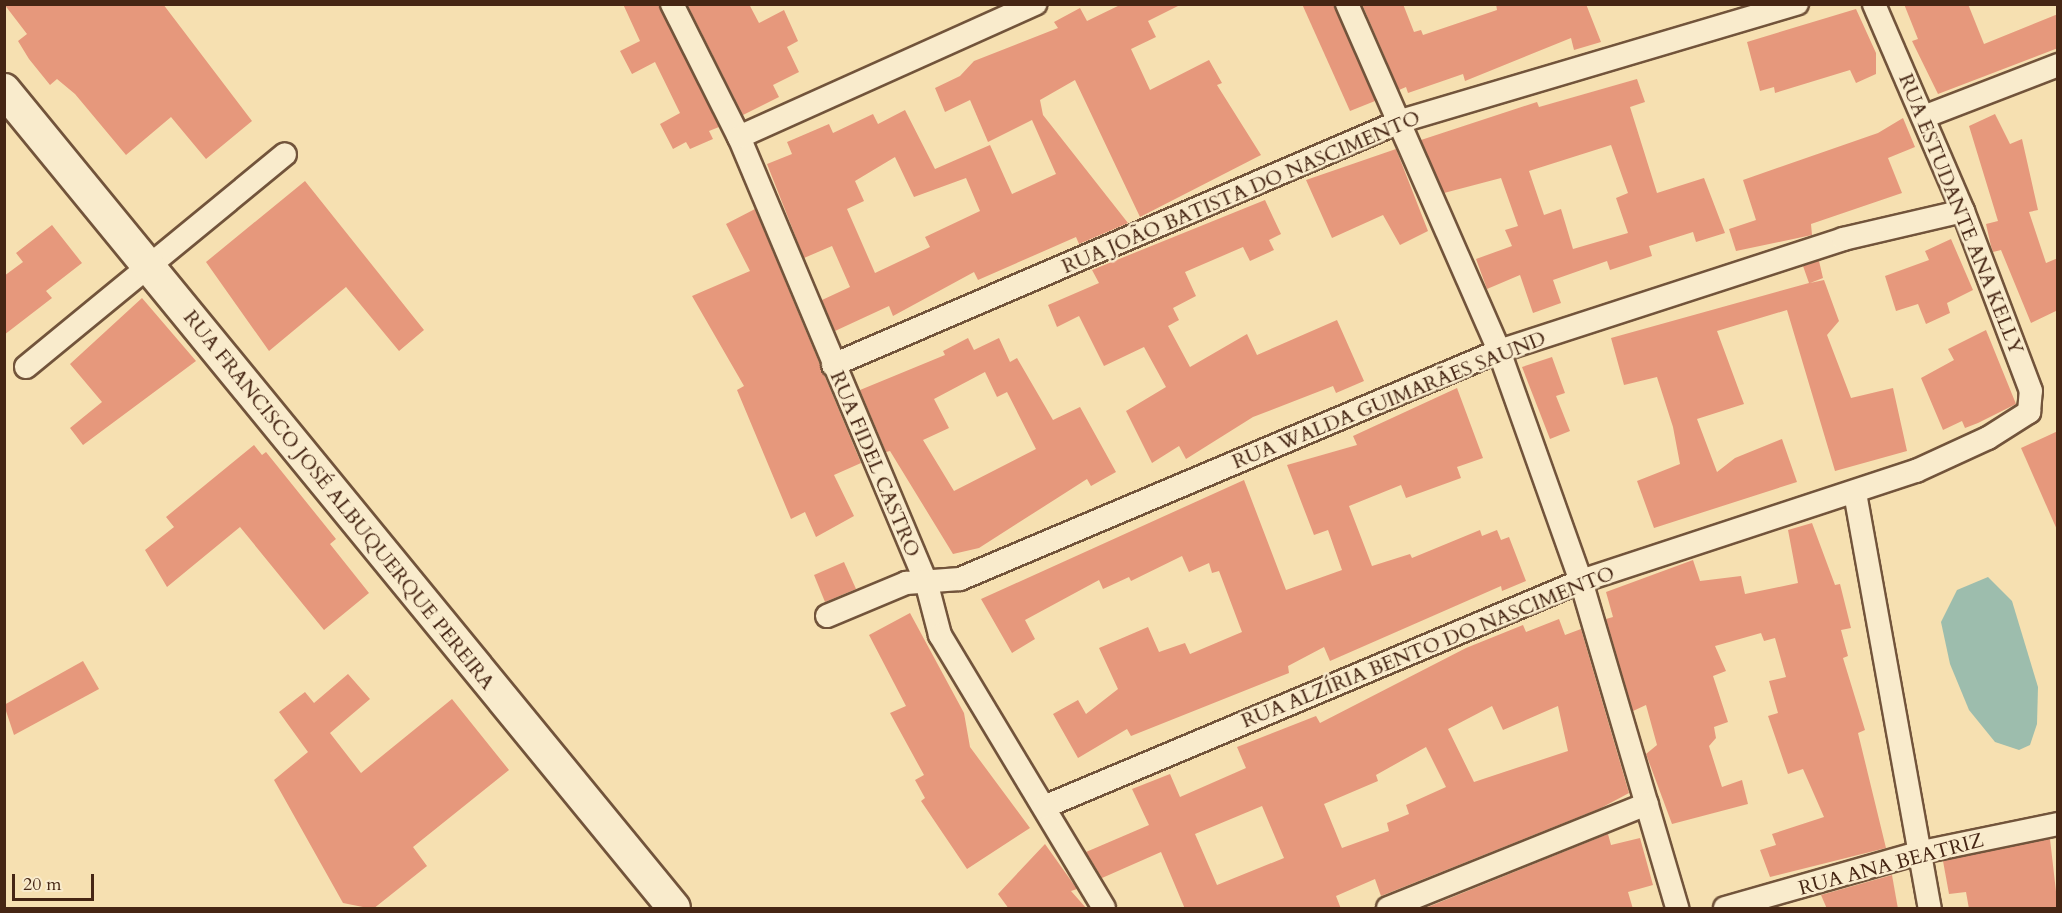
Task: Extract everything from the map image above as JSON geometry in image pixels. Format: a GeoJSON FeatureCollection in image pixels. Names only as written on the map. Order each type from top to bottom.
{"type":"FeatureCollection","features":[{"type":"Feature","properties":{"kind":"main road","name":"RUA FRANCISCO JOSÉ ALBUQUERQUE PEREIRA"},"geometry":{"type":"LineString","coordinates":[[4,90],[674,909]]}},
{"type":"Feature","properties":{"kind":"street","name":"RUA FIDEL CASTRO"},"geometry":{"type":"LineString","coordinates":[[672,4],[739,137],[927,585],[940,635],[1104,909]]}},
{"type":"Feature","properties":{"kind":"street"},"geometry":{"type":"LineString","coordinates":[[739,137],[1035,4]]}},
{"type":"Feature","properties":{"kind":"street"},"geometry":{"type":"LineString","coordinates":[[1347,4],[1401,121],[1499,351],[1581,581],[1677,909]]}},
{"type":"Feature","properties":{"kind":"street","name":"RUA JOÃO BATISTA DO NASCIMENTO"},"geometry":{"type":"LineString","coordinates":[[833,365],[1401,121],[1797,4]]}},
{"type":"Feature","properties":{"kind":"street","name":"RUA ESTUDANTE ANA KELLY"},"geometry":{"type":"LineString","coordinates":[[1874,4],[1926,116],[2031,391],[2029,412],[2017,421]]}},
{"type":"Feature","properties":{"kind":"street"},"geometry":{"type":"LineString","coordinates":[[1926,116],[2058,65]]}},
{"type":"Feature","properties":{"kind":"street"},"geometry":{"type":"LineString","coordinates":[[26,367],[285,154]]}},
{"type":"Feature","properties":{"kind":"street","name":"RUA WALDA GUIMARÃES SAUND"},"geometry":{"type":"LineString","coordinates":[[827,616],[906,583],[927,585],[960,579],[1499,351],[1843,239],[1963,211]]}},
{"type":"Feature","properties":{"kind":"street","name":"RUA ALZÍRIA BENTO DO NASCIMENTO"},"geometry":{"type":"LineString","coordinates":[[1044,807],[1581,581],[1916,471],[2017,421]]}},
{"type":"Feature","properties":{"kind":"street"},"geometry":{"type":"LineString","coordinates":[[1855,492],[1922,852],[1930,909]]}},
{"type":"Feature","properties":{"kind":"street"},"geometry":{"type":"LineString","coordinates":[[1388,909],[1647,804]]}},
{"type":"Feature","properties":{"kind":"street","name":"RUA ANA BEATRIZ"},"geometry":{"type":"LineString","coordinates":[[1725,909],[1922,852],[2058,824]]}},
{"type":"Feature","properties":{"kind":"shaded area"},"geometry":{"type":"Polygon","coordinates":[[[1988,577],[2012,601],[2038,687],[2037,724],[2030,745],[2019,750],[1995,742],[1969,710],[1950,664],[1941,622],[1957,590],[1988,577]]]}},
{"type":"Feature","properties":{"kind":"building"},"geometry":{"type":"Polygon","coordinates":[[[4,4],[163,4],[252,121],[206,159],[171,117],[126,155],[75,94],[57,79],[50,85],[18,41],[27,34],[4,4]]]}},
{"type":"Feature","properties":{"kind":"building"},"geometry":{"type":"Polygon","coordinates":[[[623,4],[659,4],[719,127],[709,131],[713,139],[690,149],[686,142],[673,149],[660,124],[680,113],[655,62],[632,74],[620,51],[640,41],[623,4]]]}},
{"type":"Feature","properties":{"kind":"building"},"geometry":{"type":"Polygon","coordinates":[[[687,4],[749,4],[759,23],[784,10],[798,41],[787,47],[799,72],[773,85],[779,97],[743,115],[687,4]]]}},
{"type":"Feature","properties":{"kind":"building"},"geometry":{"type":"Polygon","coordinates":[[[1122,4],[1182,4],[1148,21],[1156,37],[1131,49],[1150,90],[1209,60],[1222,83],[1217,85],[1261,155],[1140,217],[1075,80],[1040,100],[1043,115],[1128,223],[1079,244],[1076,237],[978,280],[974,272],[893,316],[889,306],[835,331],[822,300],[850,287],[832,246],[804,258],[767,164],[792,154],[787,142],[829,124],[833,133],[873,114],[878,124],[905,110],[935,169],[990,145],[1012,194],[1056,174],[1032,120],[988,142],[970,100],[945,112],[935,88],[960,76],[974,61],[1058,28],[1054,22],[1080,8],[1087,21],[1122,4]],[[895,157],[855,181],[864,201],[847,209],[875,273],[930,247],[925,237],[980,211],[966,178],[914,197],[895,157]]]}},
{"type":"Feature","properties":{"kind":"building"},"geometry":{"type":"Polygon","coordinates":[[[1302,4],[1334,4],[1375,101],[1350,111],[1302,4]]]}},
{"type":"Feature","properties":{"kind":"building"},"geometry":{"type":"Polygon","coordinates":[[[1362,4],[1403,4],[1414,32],[1421,30],[1423,35],[1497,10],[1496,4],[1586,4],[1601,42],[1574,50],[1571,38],[1465,81],[1463,74],[1408,93],[1406,87],[1399,90],[1362,4]]]}},
{"type":"Feature","properties":{"kind":"building"},"geometry":{"type":"Polygon","coordinates":[[[1904,4],[1968,4],[1984,44],[2058,14],[2058,48],[1938,94],[1912,41],[1918,39],[1904,4]]]}},
{"type":"Feature","properties":{"kind":"building"},"geometry":{"type":"Polygon","coordinates":[[[1856,9],[1876,53],[1876,74],[1856,83],[1850,70],[1775,93],[1774,87],[1760,91],[1747,42],[1856,9]]]}},
{"type":"Feature","properties":{"kind":"building"},"geometry":{"type":"Polygon","coordinates":[[[1637,79],[1645,102],[1630,107],[1657,193],[1704,178],[1725,233],[1696,242],[1693,232],[1649,246],[1652,256],[1610,270],[1607,261],[1553,280],[1561,303],[1533,313],[1520,275],[1487,289],[1476,259],[1512,246],[1505,230],[1518,226],[1501,178],[1444,193],[1421,140],[1537,102],[1539,107],[1637,79]],[[1611,145],[1529,171],[1544,215],[1561,209],[1573,249],[1628,233],[1616,198],[1628,193],[1611,145]]]}},
{"type":"Feature","properties":{"kind":"building"},"geometry":{"type":"Polygon","coordinates":[[[1995,114],[2010,144],[2022,139],[2038,210],[2029,212],[2046,263],[2058,258],[2058,310],[2031,323],[2001,250],[1993,252],[1991,246],[1986,224],[1998,221],[1969,126],[1995,114]]]}},
{"type":"Feature","properties":{"kind":"building"},"geometry":{"type":"Polygon","coordinates":[[[1903,118],[1915,147],[1888,158],[1902,193],[1811,224],[1812,235],[1736,251],[1729,229],[1756,220],[1743,180],[1878,133],[1903,118]]]}},
{"type":"Feature","properties":{"kind":"building"},"geometry":{"type":"Polygon","coordinates":[[[1396,149],[1428,231],[1400,245],[1383,215],[1332,238],[1306,180],[1396,149]]]}},
{"type":"Feature","properties":{"kind":"building"},"geometry":{"type":"Polygon","coordinates":[[[305,181],[424,330],[399,351],[346,287],[269,351],[206,262],[305,181]]]}},
{"type":"Feature","properties":{"kind":"building"},"geometry":{"type":"Polygon","coordinates":[[[1265,200],[1281,234],[1269,240],[1274,250],[1250,261],[1243,247],[1185,272],[1196,296],[1173,308],[1179,320],[1168,326],[1190,367],[1247,334],[1257,355],[1337,320],[1364,381],[1336,393],[1333,386],[1253,417],[1186,459],[1179,446],[1152,463],[1126,411],[1166,387],[1144,347],[1104,366],[1079,316],[1057,327],[1048,305],[1099,283],[1092,270],[1265,200]]]}},
{"type":"Feature","properties":{"kind":"building"},"geometry":{"type":"Polygon","coordinates":[[[755,209],[861,463],[834,475],[854,516],[816,537],[805,512],[791,519],[737,390],[744,386],[692,296],[750,271],[726,224],[755,209]]]}},
{"type":"Feature","properties":{"kind":"building"},"geometry":{"type":"Polygon","coordinates":[[[52,225],[82,263],[46,291],[52,298],[4,335],[4,276],[23,262],[16,253],[52,225]]]}},
{"type":"Feature","properties":{"kind":"building"},"geometry":{"type":"Polygon","coordinates":[[[1951,239],[1973,290],[1947,303],[1950,313],[1926,324],[1918,304],[1896,311],[1885,276],[1929,260],[1925,251],[1951,239]]]}},
{"type":"Feature","properties":{"kind":"building"},"geometry":{"type":"Polygon","coordinates":[[[1819,261],[1823,278],[1810,283],[1824,280],[1839,321],[1827,335],[1851,398],[1893,388],[1907,451],[1835,471],[1787,310],[1717,331],[1744,404],[1697,419],[1717,472],[1735,458],[1782,439],[1797,482],[1654,528],[1637,481],[1680,464],[1673,427],[1657,377],[1624,385],[1611,338],[1809,283],[1803,266],[1819,261]]]}},
{"type":"Feature","properties":{"kind":"building"},"geometry":{"type":"Polygon","coordinates":[[[142,298],[196,361],[83,445],[70,428],[102,402],[70,364],[142,298]]]}},
{"type":"Feature","properties":{"kind":"building"},"geometry":{"type":"Polygon","coordinates":[[[1986,330],[2016,404],[1965,428],[1962,421],[1943,430],[1921,378],[1954,360],[1948,349],[1986,330]]]}},
{"type":"Feature","properties":{"kind":"building"},"geometry":{"type":"Polygon","coordinates":[[[968,338],[974,350],[999,338],[1010,362],[1017,358],[1053,420],[1080,407],[1116,472],[1091,486],[1087,479],[979,548],[953,554],[890,451],[886,452],[860,390],[945,355],[943,351],[968,338]],[[985,372],[934,399],[949,428],[923,440],[954,491],[1036,449],[1007,392],[997,397],[985,372]]]}},
{"type":"Feature","properties":{"kind":"building"},"geometry":{"type":"Polygon","coordinates":[[[1552,357],[1565,393],[1556,396],[1570,431],[1550,439],[1522,367],[1552,357]]]}},
{"type":"Feature","properties":{"kind":"building"},"geometry":{"type":"Polygon","coordinates":[[[1457,388],[1483,458],[1457,467],[1461,478],[1406,498],[1401,485],[1349,506],[1372,566],[1410,554],[1412,558],[1480,530],[1482,536],[1497,530],[1501,540],[1509,537],[1526,581],[1502,591],[1501,586],[1330,661],[1324,647],[1288,666],[1289,673],[1131,736],[1127,729],[1078,758],[1053,714],[1078,700],[1086,714],[1118,689],[1099,648],[1148,627],[1159,652],[1185,643],[1190,654],[1242,632],[1219,571],[1212,573],[1209,563],[1189,572],[1182,556],[1131,581],[1129,577],[1103,589],[1099,580],[1025,620],[1035,639],[1012,653],[981,599],[1244,480],[1286,590],[1342,570],[1328,530],[1314,535],[1287,465],[1357,445],[1353,436],[1457,388]]]}},
{"type":"Feature","properties":{"kind":"building"},"geometry":{"type":"Polygon","coordinates":[[[2058,431],[2058,532],[2021,448],[2058,431]]]}},
{"type":"Feature","properties":{"kind":"building"},"geometry":{"type":"Polygon","coordinates":[[[254,445],[262,455],[266,452],[336,539],[330,544],[369,593],[324,630],[240,527],[167,587],[145,550],[174,527],[166,517],[254,445]]]}},
{"type":"Feature","properties":{"kind":"building"},"geometry":{"type":"Polygon","coordinates":[[[1812,523],[1835,585],[1840,584],[1851,628],[1841,630],[1848,656],[1843,658],[1865,730],[1858,733],[1886,848],[1770,877],[1760,850],[1776,845],[1772,834],[1824,817],[1803,769],[1788,774],[1768,716],[1778,713],[1769,681],[1786,677],[1775,638],[1764,641],[1761,633],[1715,646],[1726,671],[1713,676],[1728,722],[1714,727],[1716,738],[1709,746],[1722,787],[1742,780],[1748,804],[1672,824],[1646,754],[1657,745],[1646,705],[1633,711],[1606,619],[1613,617],[1606,592],[1693,560],[1700,581],[1741,576],[1745,594],[1798,583],[1788,530],[1812,523]]]}},
{"type":"Feature","properties":{"kind":"building"},"geometry":{"type":"Polygon","coordinates":[[[844,562],[856,589],[825,602],[814,575],[844,562]]]}},
{"type":"Feature","properties":{"kind":"building"},"geometry":{"type":"Polygon","coordinates":[[[910,613],[964,713],[970,747],[1030,828],[967,869],[921,801],[925,798],[915,780],[924,775],[890,713],[906,706],[869,635],[910,613]]]}},
{"type":"Feature","properties":{"kind":"building"},"geometry":{"type":"Polygon","coordinates":[[[1559,619],[1565,635],[1581,629],[1629,793],[1601,808],[1381,896],[1375,879],[1336,896],[1341,909],[1185,909],[1161,852],[1102,878],[1086,852],[1149,825],[1132,789],[1170,774],[1180,797],[1246,768],[1237,747],[1316,716],[1320,723],[1466,648],[1523,625],[1526,632],[1559,619]],[[1492,706],[1448,729],[1474,782],[1568,751],[1558,706],[1503,730],[1492,706]],[[1426,747],[1376,775],[1378,781],[1324,804],[1342,848],[1389,831],[1387,823],[1409,814],[1406,805],[1446,787],[1426,747]],[[1262,806],[1195,834],[1217,885],[1284,858],[1262,806]]]}},
{"type":"Feature","properties":{"kind":"building"},"geometry":{"type":"Polygon","coordinates":[[[83,661],[99,689],[14,735],[4,705],[83,661]]]}},
{"type":"Feature","properties":{"kind":"building"},"geometry":{"type":"Polygon","coordinates":[[[348,674],[370,699],[330,733],[361,773],[452,699],[509,770],[413,847],[427,866],[373,909],[343,903],[274,780],[308,752],[279,712],[305,692],[314,703],[348,674]]]}},
{"type":"Feature","properties":{"kind":"building"},"geometry":{"type":"Polygon","coordinates":[[[1608,834],[1611,845],[1640,838],[1653,885],[1628,892],[1633,909],[1423,909],[1608,834]]]}},
{"type":"Feature","properties":{"kind":"building"},"geometry":{"type":"Polygon","coordinates":[[[2050,839],[2058,909],[1969,909],[1966,892],[1949,894],[1943,861],[2050,839]]]}},
{"type":"Feature","properties":{"kind":"building"},"geometry":{"type":"Polygon","coordinates":[[[1045,844],[1077,889],[1071,891],[1087,909],[1009,909],[998,894],[1045,844]]]}},
{"type":"Feature","properties":{"kind":"building"},"geometry":{"type":"Polygon","coordinates":[[[1892,875],[1898,909],[1827,909],[1821,895],[1892,875]]]}}]}
